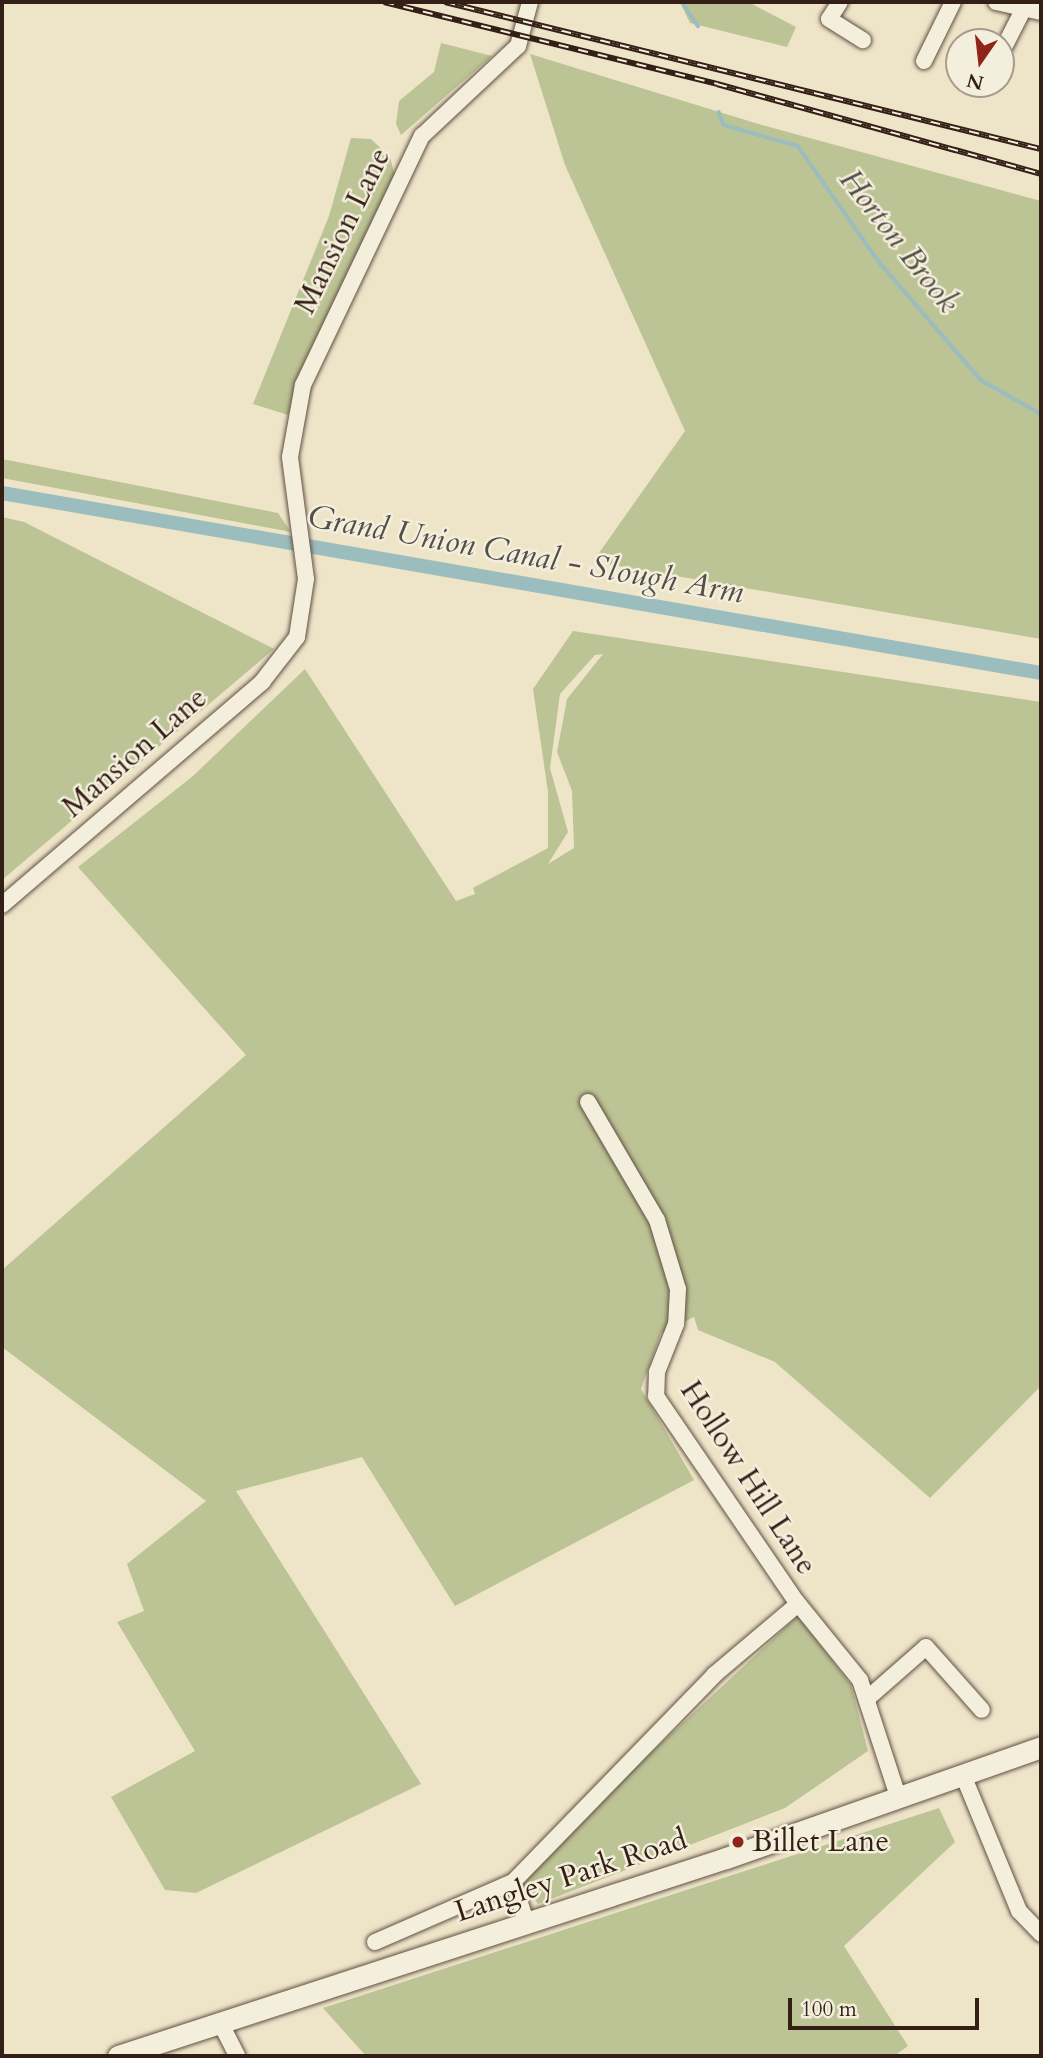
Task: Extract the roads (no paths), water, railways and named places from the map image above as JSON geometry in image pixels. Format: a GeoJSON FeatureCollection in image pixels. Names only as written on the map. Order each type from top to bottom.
{"type":"FeatureCollection","features":[{"type":"Feature","properties":{"kind":"main road","name":"Langley Park Road"},"geometry":{"type":"LineString","coordinates":[[118,2056],[527,1924],[1041,1747]]}},
{"type":"Feature","properties":{"kind":"street","name":"Mansion Lane"},"geometry":{"type":"LineString","coordinates":[[2,905],[262,682],[297,637],[306,579],[290,445],[300,395],[317,349],[422,136],[517,46],[530,2]]}},
{"type":"Feature","properties":{"kind":"street"},"geometry":{"type":"LineString","coordinates":[[840,2],[829,19],[863,40]]}},
{"type":"Feature","properties":{"kind":"street"},"geometry":{"type":"LineString","coordinates":[[924,61],[953,2]]}},
{"type":"Feature","properties":{"kind":"street"},"geometry":{"type":"LineString","coordinates":[[996,2],[1041,12]]}},
{"type":"Feature","properties":{"kind":"street"},"geometry":{"type":"LineString","coordinates":[[1014,28],[1024,8]]}},
{"type":"Feature","properties":{"kind":"street","name":"Hollow Hill Lane"},"geometry":{"type":"LineString","coordinates":[[588,1102],[657,1220],[678,1289],[677,1317],[657,1372],[656,1396],[798,1604],[860,1680],[898,1796]]}},
{"type":"Feature","properties":{"kind":"street"},"geometry":{"type":"LineString","coordinates":[[375,1942],[513,1882],[714,1675],[798,1604]]}},
{"type":"Feature","properties":{"kind":"street"},"geometry":{"type":"LineString","coordinates":[[868,1698],[926,1647],[982,1710]]}},
{"type":"Feature","properties":{"kind":"street"},"geometry":{"type":"LineString","coordinates":[[964,1775],[1019,1910],[1041,1934]]}},
{"type":"Feature","properties":{"kind":"street"},"geometry":{"type":"LineString","coordinates":[[513,1882],[527,1924]]}},
{"type":"Feature","properties":{"kind":"street"},"geometry":{"type":"LineString","coordinates":[[221,2024],[237,2056]]}},
{"type":"Feature","properties":{"kind":"waterway","name":"Horton Brook"},"geometry":{"type":"LineString","coordinates":[[682,2],[698,26]]}},
{"type":"Feature","properties":{"kind":"waterway","name":"Horton Brook"},"geometry":{"type":"LineString","coordinates":[[719,112],[724,125],[798,146],[880,263],[981,380],[1041,414]]}},
{"type":"Feature","properties":{"kind":"waterway","name":"Grand Union Canal - Slough Arm"},"geometry":{"type":"LineString","coordinates":[[2,493],[1041,673]]}},
{"type":"Feature","properties":{"kind":"railway"},"geometry":{"type":"LineString","coordinates":[[384,2],[717,84],[1041,174]]}},
{"type":"Feature","properties":{"kind":"railway"},"geometry":{"type":"LineString","coordinates":[[445,2],[1041,149]]}},
{"type":"Feature","properties":{"kind":"place","name":"Billet Lane"},"geometry":{"type":"Point","coordinates":[738,1842]}}]}
